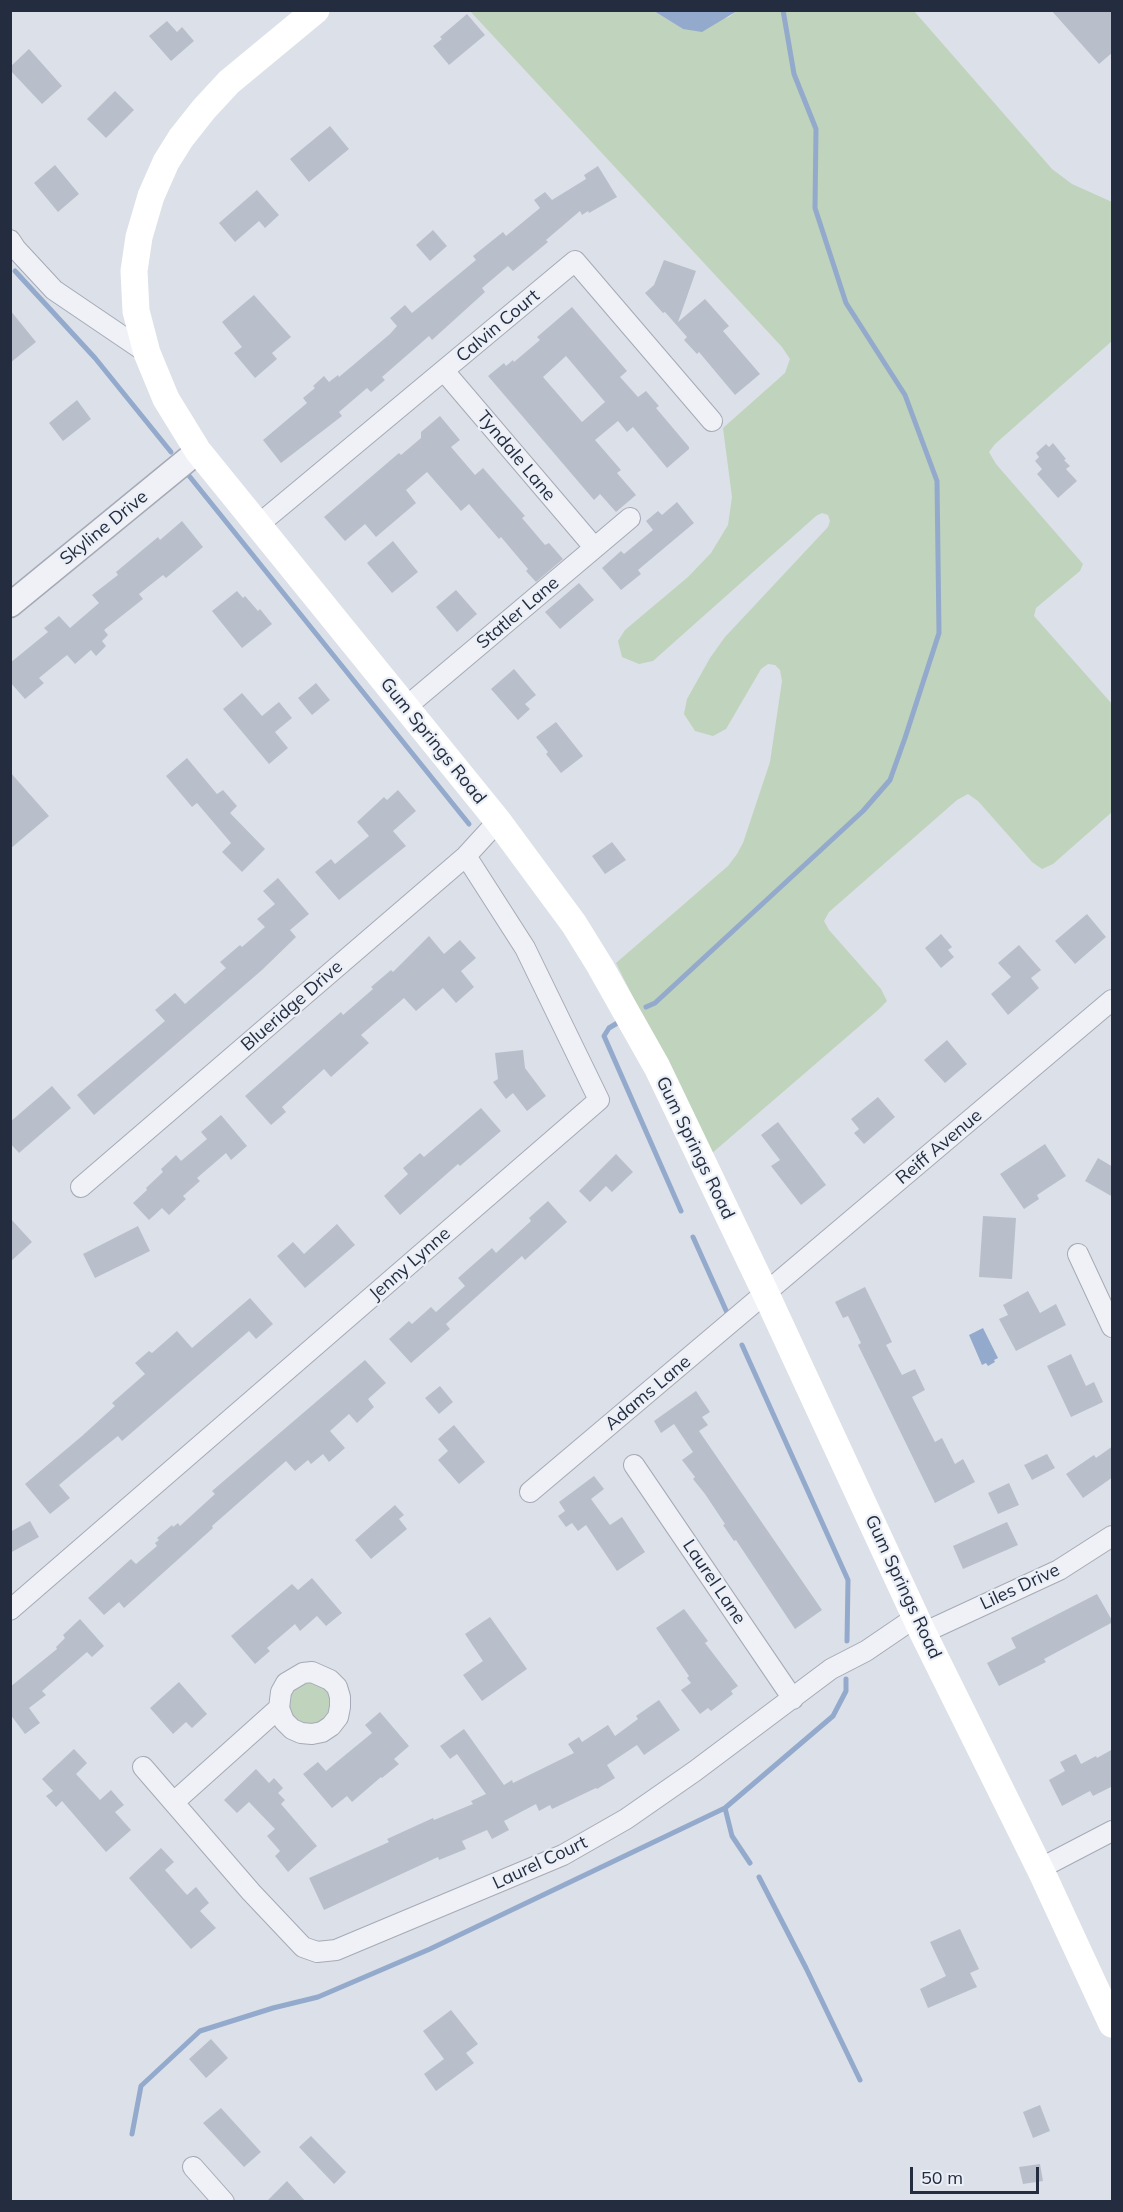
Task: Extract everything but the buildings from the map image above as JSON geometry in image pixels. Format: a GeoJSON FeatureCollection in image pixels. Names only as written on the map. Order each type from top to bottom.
{"type":"FeatureCollection","features":[{"type":"Feature","properties":{"kind":"main road","name":"Gum Springs Road"},"geometry":{"type":"LineString","coordinates":[[316,10],[229,82],[181,138],[166,162],[151,196],[139,237],[134,271],[136,310],[147,352],[166,399],[198,451],[498,821],[574,924],[606,976],[657,1067],[766,1294],[920,1625],[1113,2024]]}},
{"type":"Feature","properties":{"kind":"street"},"geometry":{"type":"LineString","coordinates":[[12,248],[54,290],[147,352]]}},
{"type":"Feature","properties":{"kind":"street","name":"Calvin Court"},"geometry":{"type":"LineString","coordinates":[[258,525],[575,261],[712,421]]}},
{"type":"Feature","properties":{"kind":"street","name":"Tyndale Lane"},"geometry":{"type":"LineString","coordinates":[[444,371],[588,540]]}},
{"type":"Feature","properties":{"kind":"street","name":"Skyline Drive"},"geometry":{"type":"LineString","coordinates":[[10,605],[198,451]]}},
{"type":"Feature","properties":{"kind":"street","name":"Statler Lane"},"geometry":{"type":"LineString","coordinates":[[406,707],[630,518]]}},
{"type":"Feature","properties":{"kind":"street","name":"Blueridge Drive"},"geometry":{"type":"LineString","coordinates":[[81,1187],[466,856],[498,821]]}},
{"type":"Feature","properties":{"kind":"street","name":"Jenny Lynne"},"geometry":{"type":"LineString","coordinates":[[10,1610],[599,1100],[525,948],[466,856]]}},
{"type":"Feature","properties":{"kind":"street","name":"Reiff Avenue"},"geometry":{"type":"LineString","coordinates":[[766,1294],[1113,1000]]}},
{"type":"Feature","properties":{"kind":"street"},"geometry":{"type":"LineString","coordinates":[[1078,1254],[1113,1328]]}},
{"type":"Feature","properties":{"kind":"street","name":"Adams Lane"},"geometry":{"type":"LineString","coordinates":[[530,1492],[766,1294]]}},
{"type":"Feature","properties":{"kind":"street","name":"Laurel Lane"},"geometry":{"type":"LineString","coordinates":[[634,1465],[793,1699]]}},
{"type":"Feature","properties":{"kind":"street","name":"Liles Drive"},"geometry":{"type":"LineString","coordinates":[[920,1625],[1059,1570],[1113,1536]]}},
{"type":"Feature","properties":{"kind":"street","name":"Laurel Court"},"geometry":{"type":"LineString","coordinates":[[143,1767],[251,1892],[303,1947],[316,1952],[336,1950],[563,1855],[642,1810],[831,1669],[920,1625]]}},
{"type":"Feature","properties":{"kind":"street"},"geometry":{"type":"LineString","coordinates":[[174,1802],[279,1708]]}},
{"type":"Feature","properties":{"kind":"street"},"geometry":{"type":"LineString","coordinates":[[1039,1869],[1113,1831]]}},
{"type":"Feature","properties":{"kind":"street"},"geometry":{"type":"LineString","coordinates":[[193,2167],[224,2202]]}},
{"type":"Feature","properties":{"kind":"green space"},"geometry":{"type":"Polygon","coordinates":[[[470,11],[654,11],[683,29],[729,17],[737,11],[914,11],[1052,169],[1072,184],[1112,202],[1112,341],[995,444],[989,452],[996,464],[1083,564],[1080,571],[1036,608],[1034,616],[1112,704],[1112,812],[1053,864],[1042,869],[1032,862],[978,801],[968,794],[957,800],[829,912],[824,921],[829,930],[881,989],[887,1001],[711,1154],[616,963],[728,866],[743,843],[770,762],[782,681],[780,670],[775,665],[768,664],[761,669],[726,729],[713,736],[695,731],[684,714],[687,699],[710,658],[725,637],[828,527],[830,521],[828,515],[822,513],[816,516],[653,661],[639,664],[622,657],[618,641],[625,630],[688,577],[711,553],[728,525],[732,497],[723,428],[785,373],[790,359],[782,347],[470,11]]]}},
{"type":"Feature","properties":{"kind":"green space"},"geometry":{"type":"Polygon","coordinates":[[[310,1683],[325,1689],[331,1704],[325,1719],[310,1725],[295,1719],[289,1704],[295,1689],[310,1683]]]}},
{"type":"Feature","properties":{"kind":"water"},"geometry":{"type":"Polygon","coordinates":[[[654,11],[737,11],[702,32],[683,29],[654,11]]]}},
{"type":"Feature","properties":{"kind":"water"},"geometry":{"type":"Polygon","coordinates":[[[983,1328],[998,1358],[988,1366],[986,1363],[982,1365],[969,1335],[983,1328]]]}},
{"type":"Feature","properties":{"kind":"waterway"},"geometry":{"type":"LineString","coordinates":[[646,1007],[655,1003],[863,811],[890,780],[939,633],[937,481],[905,395],[846,303],[815,208],[816,129],[794,74],[783,10]]}},
{"type":"Feature","properties":{"kind":"waterway"},"geometry":{"type":"LineString","coordinates":[[15,271],[95,358],[171,452]]}},
{"type":"Feature","properties":{"kind":"waterway"},"geometry":{"type":"LineString","coordinates":[[186,472],[469,824]]}},
{"type":"Feature","properties":{"kind":"waterway"},"geometry":{"type":"LineString","coordinates":[[619,1022],[609,1028],[604,1036],[681,1211]]}},
{"type":"Feature","properties":{"kind":"waterway"},"geometry":{"type":"LineString","coordinates":[[693,1237],[729,1317]]}},
{"type":"Feature","properties":{"kind":"waterway"},"geometry":{"type":"LineString","coordinates":[[742,1345],[848,1580],[847,1641]]}},
{"type":"Feature","properties":{"kind":"waterway"},"geometry":{"type":"LineString","coordinates":[[132,2134],[141,2086],[200,2031],[273,2008],[318,1997],[430,1949],[725,1808],[833,1716],[846,1691],[846,1679]]}},
{"type":"Feature","properties":{"kind":"waterway"},"geometry":{"type":"LineString","coordinates":[[725,1808],[732,1836],[750,1863]]}},
{"type":"Feature","properties":{"kind":"waterway"},"geometry":{"type":"LineString","coordinates":[[759,1877],[860,2080]]}}]}
